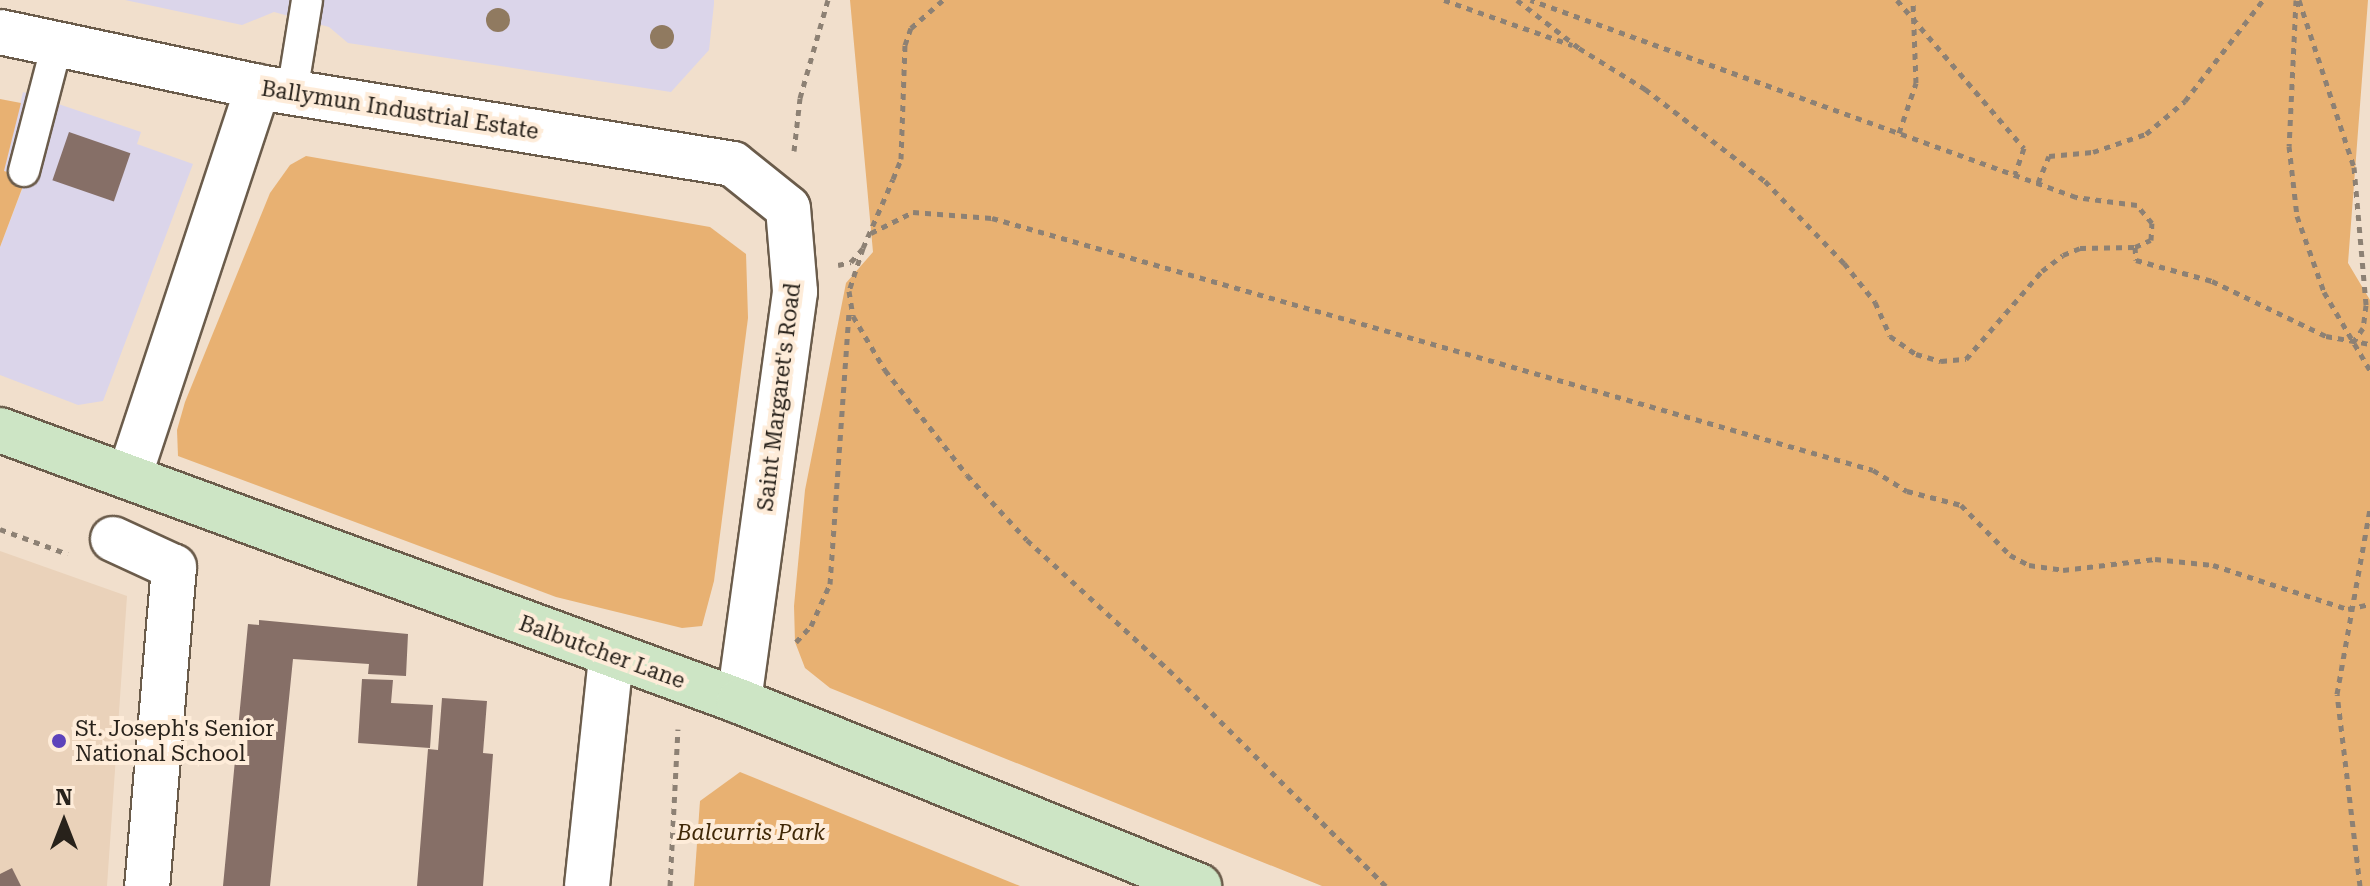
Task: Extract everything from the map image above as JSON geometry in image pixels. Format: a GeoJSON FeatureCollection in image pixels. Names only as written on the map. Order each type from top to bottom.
{"type":"FeatureCollection","features":[{"type":"Feature","properties":{"kind":"street","name":"Ballymun Industrial Estate"},"geometry":{"type":"LineString","coordinates":[[0,32],[275,90],[733,164],[788,208]]}},
{"type":"Feature","properties":{"kind":"street"},"geometry":{"type":"LineString","coordinates":[[129,477],[275,90]]}},
{"type":"Feature","properties":{"kind":"street","name":"Saint Margaret's Road"},"geometry":{"type":"LineString","coordinates":[[739,701],[794,306],[788,208]]}},
{"type":"Feature","properties":{"kind":"street","name":"Balbutcher Lane"},"geometry":{"type":"LineString","coordinates":[[0,430],[739,701],[1199,886]]}},
{"type":"Feature","properties":{"kind":"street"},"geometry":{"type":"LineString","coordinates":[[113,539],[174,567],[147,886]]}},
{"type":"Feature","properties":{"kind":"street"},"geometry":{"type":"LineString","coordinates":[[587,886],[611,656]]}},
{"type":"Feature","properties":{"kind":"lane"},"geometry":{"type":"LineString","coordinates":[[275,90],[307,0]]}},
{"type":"Feature","properties":{"kind":"lane"},"geometry":{"type":"LineString","coordinates":[[24,171],[57,44]]}},
{"type":"Feature","properties":{"kind":"path"},"geometry":{"type":"LineString","coordinates":[[788,208],[800,98],[828,0]]}},
{"type":"Feature","properties":{"kind":"path"},"geometry":{"type":"LineString","coordinates":[[1444,0],[1579,48]]}},
{"type":"Feature","properties":{"kind":"path"},"geometry":{"type":"LineString","coordinates":[[1517,0],[1579,48],[1645,89],[1765,181],[1844,263],[1875,302],[1890,336],[1916,354],[1941,361],[1966,359],[2042,271],[2063,255],[2104,244],[2135,247],[2151,240],[2152,223],[2137,205],[2076,197],[1531,0]]}},
{"type":"Feature","properties":{"kind":"path"},"geometry":{"type":"LineString","coordinates":[[1897,0],[2024,148],[2015,174]]}},
{"type":"Feature","properties":{"kind":"path"},"geometry":{"type":"LineString","coordinates":[[1899,133],[1916,83],[1913,0]]}},
{"type":"Feature","properties":{"kind":"path"},"geometry":{"type":"LineString","coordinates":[[2038,183],[2049,156],[2093,152],[2146,134],[2185,101],[2263,0]]}},
{"type":"Feature","properties":{"kind":"path"},"geometry":{"type":"LineString","coordinates":[[2297,0],[2354,167],[2366,305],[2363,328],[2353,344]]}},
{"type":"Feature","properties":{"kind":"path"},"geometry":{"type":"LineString","coordinates":[[2297,0],[2292,189],[2307,251],[2353,344],[2370,370]]}},
{"type":"Feature","properties":{"kind":"path"},"geometry":{"type":"LineString","coordinates":[[746,645],[785,652],[811,626],[830,584],[849,294],[863,248],[901,159],[905,45],[911,28],[939,1]]}},
{"type":"Feature","properties":{"kind":"path"},"geometry":{"type":"LineString","coordinates":[[871,233],[913,212],[992,218],[1873,470],[1907,491],[1961,505],[2010,555],[2029,565],[2063,570],[2155,559],[2213,565],[2348,609],[2370,604]]}},
{"type":"Feature","properties":{"kind":"path"},"geometry":{"type":"LineString","coordinates":[[2135,247],[2136,260],[2212,281],[2353,344],[2370,344]]}},
{"type":"Feature","properties":{"kind":"path"},"geometry":{"type":"LineString","coordinates":[[793,264],[851,262],[863,248]]}},
{"type":"Feature","properties":{"kind":"path"},"geometry":{"type":"LineString","coordinates":[[849,294],[853,316],[885,370],[997,508],[1386,886]]}},
{"type":"Feature","properties":{"kind":"path"},"geometry":{"type":"LineString","coordinates":[[2360,886],[2337,728],[2348,609],[2370,508]]}},
{"type":"Feature","properties":{"kind":"path"},"geometry":{"type":"LineString","coordinates":[[0,529],[71,555]]}},
{"type":"Feature","properties":{"kind":"path"},"geometry":{"type":"LineString","coordinates":[[670,886],[679,720]]}},
{"type":"Feature","properties":{"kind":"shaded area"},"geometry":{"type":"Polygon","coordinates":[[[125,0],[714,0],[714,4],[709,50],[671,92],[348,43],[329,27],[274,12],[242,25],[125,0]]]}},
{"type":"Feature","properties":{"kind":"shaded area"},"geometry":{"type":"Polygon","coordinates":[[[23,92],[141,132],[137,144],[193,164],[103,401],[78,405],[0,375],[0,247],[26,179],[4,171],[23,92]]]}},
{"type":"Feature","properties":{"kind":"shaded area","name":"St. Joseph's Senior National School"},"geometry":{"type":"Polygon","coordinates":[[[0,551],[127,596],[107,886],[0,886],[0,551]]]}},
{"type":"Feature","properties":{"kind":"green space"},"geometry":{"type":"Polygon","coordinates":[[[850,0],[2368,0],[2348,263],[2370,300],[2370,886],[1322,886],[830,688],[805,668],[795,642],[794,606],[805,490],[846,283],[873,252],[850,0]]]}},
{"type":"Feature","properties":{"kind":"green space"},"geometry":{"type":"Polygon","coordinates":[[[0,99],[21,103],[4,171],[26,178],[0,247],[0,99]]]}},
{"type":"Feature","properties":{"kind":"green space"},"geometry":{"type":"Polygon","coordinates":[[[306,156],[710,227],[746,254],[748,318],[714,581],[702,626],[682,628],[556,597],[178,456],[177,430],[185,402],[270,193],[290,165],[306,156]]]}},
{"type":"Feature","properties":{"kind":"green space","name":"Balcurris Park"},"geometry":{"type":"Polygon","coordinates":[[[740,772],[1020,886],[694,886],[700,801],[740,772]]]}},
{"type":"Feature","properties":{"kind":"building"},"geometry":{"type":"Polygon","coordinates":[[[69,132],[130,153],[114,201],[52,180],[69,132]]]}},
{"type":"Feature","properties":{"kind":"building"},"geometry":{"type":"Polygon","coordinates":[[[259,620],[408,634],[406,676],[368,674],[369,664],[293,659],[270,886],[223,886],[248,624],[259,625],[259,620]]]}},
{"type":"Feature","properties":{"kind":"building"},"geometry":{"type":"Polygon","coordinates":[[[362,679],[393,680],[391,703],[433,705],[430,748],[358,743],[362,679]]]}},
{"type":"Feature","properties":{"kind":"building"},"geometry":{"type":"Polygon","coordinates":[[[442,698],[487,701],[483,753],[493,754],[483,886],[417,886],[428,749],[438,750],[442,698]]]}},
{"type":"Feature","properties":{"kind":"building"},"geometry":{"type":"Polygon","coordinates":[[[12,868],[21,886],[0,886],[0,874],[12,868]]]}},
{"type":"Feature","properties":{"kind":"place","name":"St. Joseph's Senior National School"},"geometry":{"type":"Point","coordinates":[59,741]}}]}
